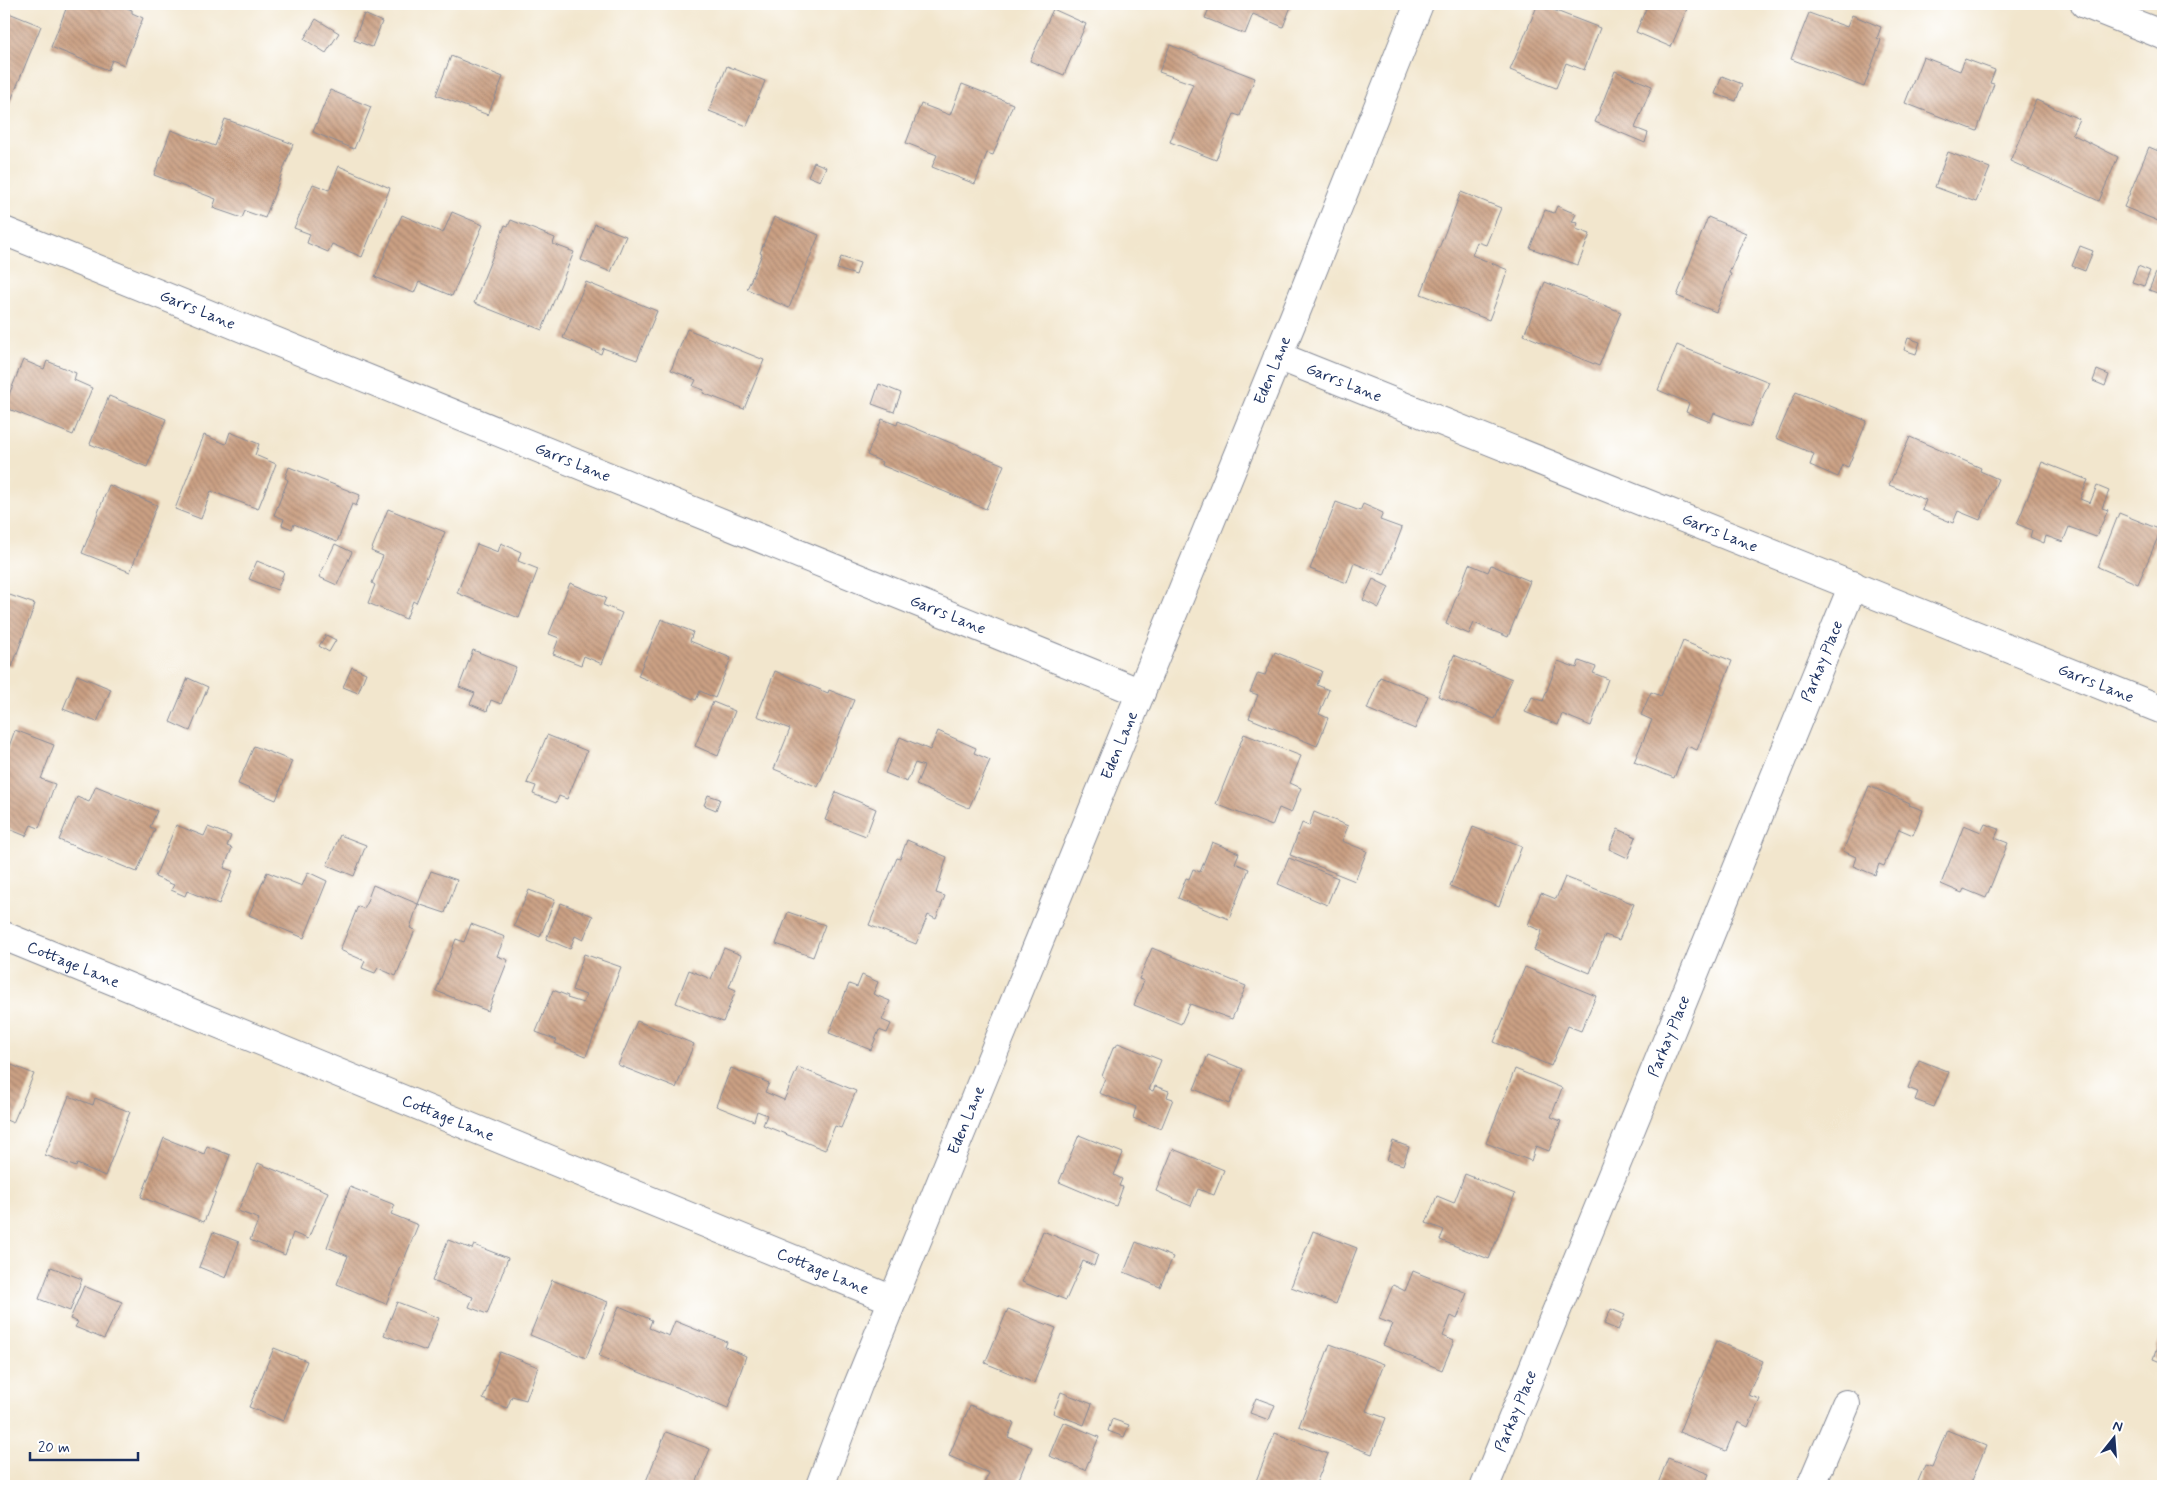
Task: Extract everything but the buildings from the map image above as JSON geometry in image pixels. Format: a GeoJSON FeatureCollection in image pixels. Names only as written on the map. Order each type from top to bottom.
{"type":"FeatureCollection","features":[{"type":"Feature","properties":{"kind":"street","name":"Eden Lane"},"geometry":{"type":"LineString","coordinates":[[820,1486],[893,1300],[1278,356],[1418,4]]}},
{"type":"Feature","properties":{"kind":"street"},"geometry":{"type":"LineString","coordinates":[[2086,4],[2163,35]]}},
{"type":"Feature","properties":{"kind":"street","name":"Garrs Lane"},"geometry":{"type":"LineString","coordinates":[[4,231],[1141,693]]}},
{"type":"Feature","properties":{"kind":"street","name":"Garrs Lane"},"geometry":{"type":"LineString","coordinates":[[1278,356],[2163,710]]}},
{"type":"Feature","properties":{"kind":"street","name":"Parkay Place"},"geometry":{"type":"LineString","coordinates":[[1486,1486],[1853,585]]}},
{"type":"Feature","properties":{"kind":"street","name":"Cottage Lane"},"geometry":{"type":"LineString","coordinates":[[4,936],[893,1300]]}},
{"type":"Feature","properties":{"kind":"street"},"geometry":{"type":"LineString","coordinates":[[1811,1486],[1846,1404]]}}]}
